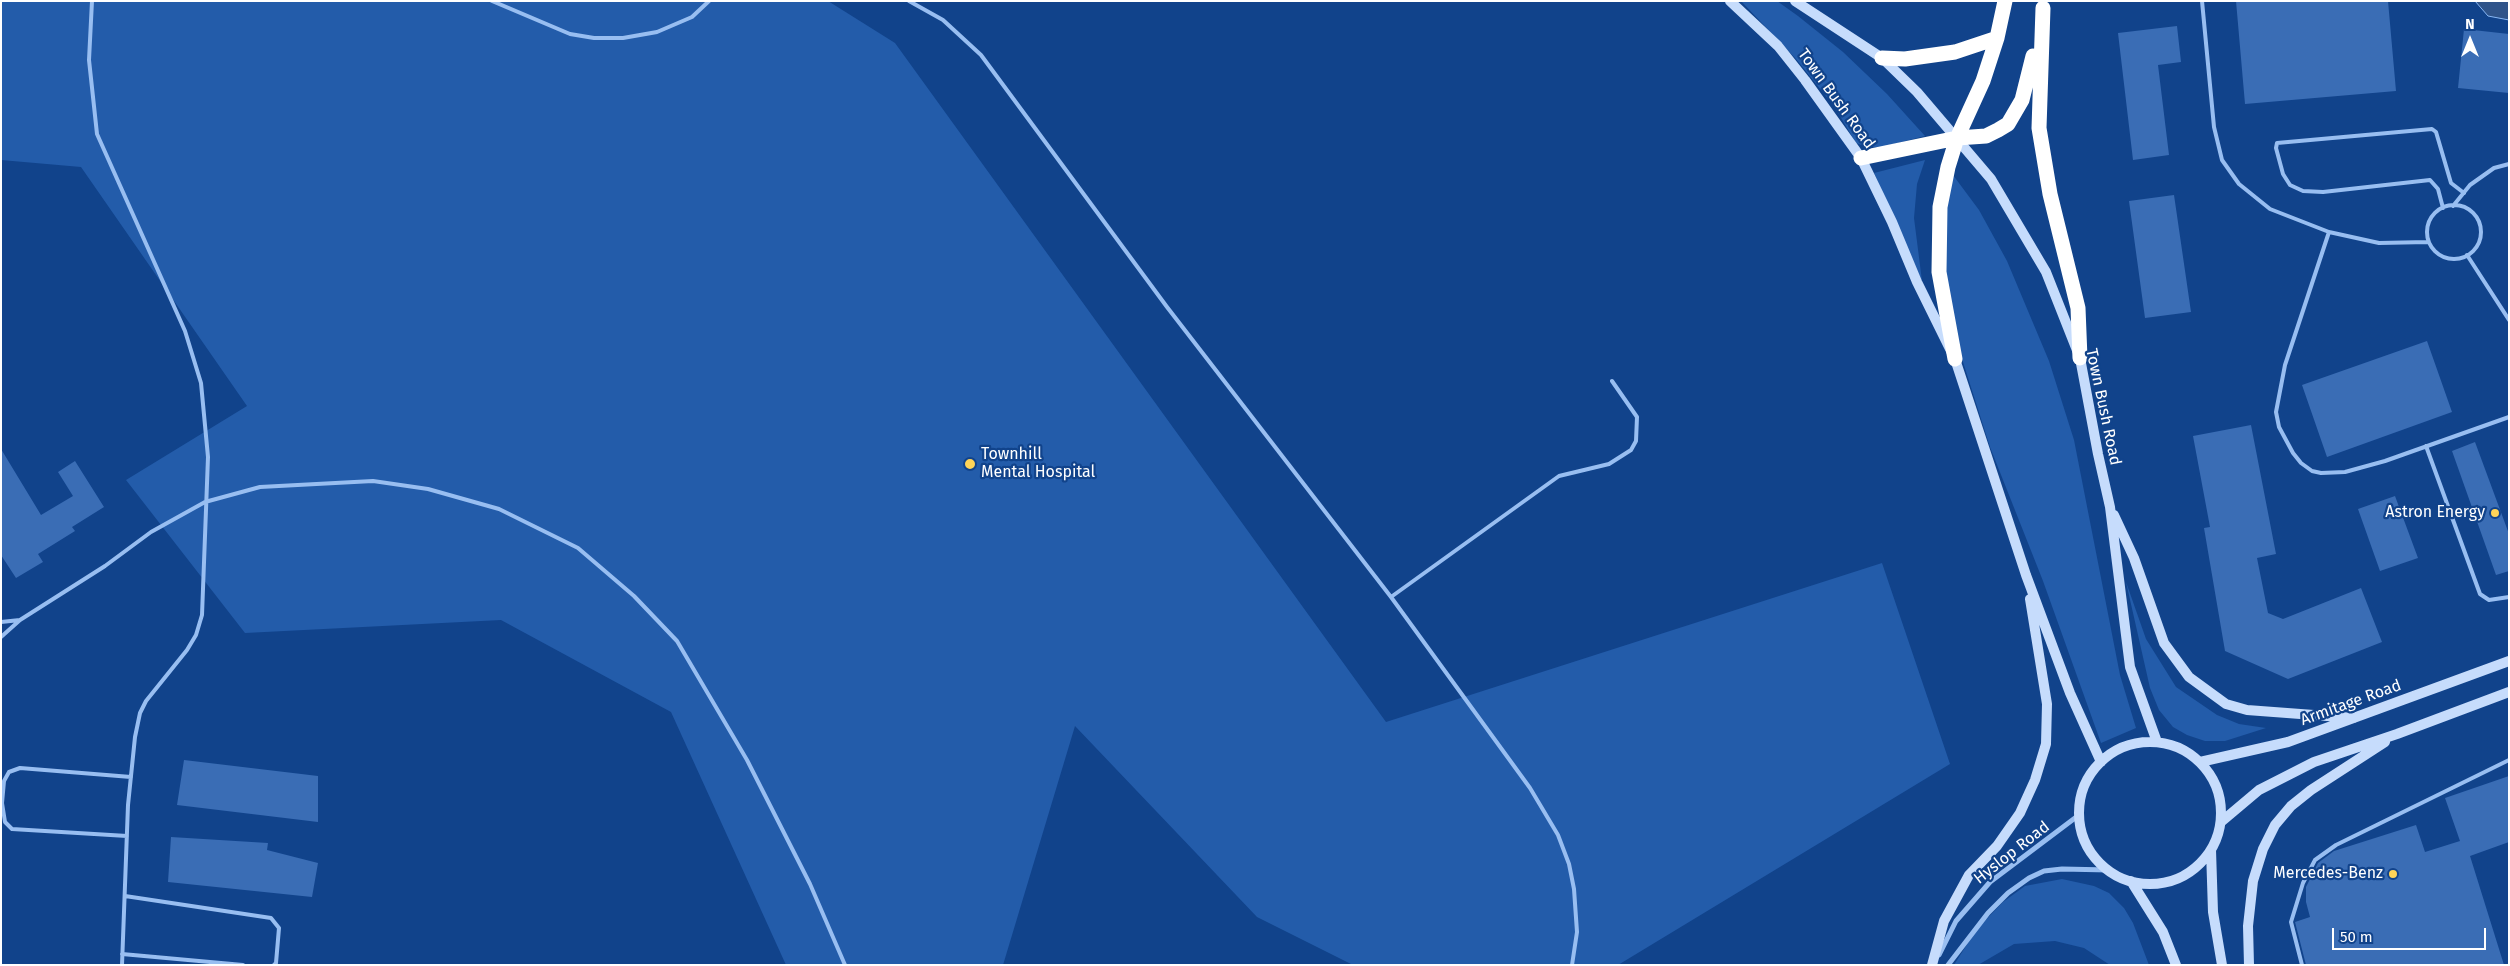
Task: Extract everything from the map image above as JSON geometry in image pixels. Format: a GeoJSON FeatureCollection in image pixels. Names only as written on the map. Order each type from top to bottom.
{"type":"FeatureCollection","features":[{"type":"Feature","properties":{"kind":"highway"},"geometry":{"type":"LineString","coordinates":[[1955,359],[1944,308],[1938,250],[1940,207],[1957,138],[1982,81],[1997,38],[2005,1]]}},
{"type":"Feature","properties":{"kind":"highway"},"geometry":{"type":"LineString","coordinates":[[1861,158],[1957,138],[1986,136],[2008,124],[2022,100],[2044,5]]}},
{"type":"Feature","properties":{"kind":"highway"},"geometry":{"type":"LineString","coordinates":[[2044,5],[2039,128],[2050,194],[2078,308],[2080,358]]}},
{"type":"Feature","properties":{"kind":"highway"},"geometry":{"type":"LineString","coordinates":[[1882,58],[1904,59],[1955,52],[1997,38]]}},
{"type":"Feature","properties":{"kind":"street","name":"Town Bush Road"},"geometry":{"type":"LineString","coordinates":[[1730,1],[1778,46],[1861,158],[1955,359],[2026,575],[2070,693],[2101,762]]}},
{"type":"Feature","properties":{"kind":"street","name":"Town Bush Road"},"geometry":{"type":"LineString","coordinates":[[1795,1],[1882,58],[1917,92],[1991,179],[2046,272],[2080,358],[2110,507],[2130,667],[2157,742]]}},
{"type":"Feature","properties":{"kind":"street"},"geometry":{"type":"LineString","coordinates":[[2110,507],[2134,558],[2164,644],[2189,677],[2226,704],[2247,710],[2354,718]]}},
{"type":"Feature","properties":{"kind":"street"},"geometry":{"type":"LineString","coordinates":[[1933,965],[1944,921],[1969,875],[1997,846],[2020,813],[2035,780],[2046,744],[2047,704],[2026,575]]}},
{"type":"Feature","properties":{"kind":"street","name":"Armitage Road"},"geometry":{"type":"LineString","coordinates":[[2200,762],[2288,742],[2509,661]]}},
{"type":"Feature","properties":{"kind":"street"},"geometry":{"type":"LineString","coordinates":[[2221,822],[2259,790],[2314,762],[2397,734],[2509,692]]}},
{"type":"Feature","properties":{"kind":"street"},"geometry":{"type":"LineString","coordinates":[[2249,965],[2248,926],[2254,881],[2263,849],[2275,825],[2291,806],[2311,790],[2397,734]]}},
{"type":"Feature","properties":{"kind":"street"},"geometry":{"type":"LineString","coordinates":[[2157,742],[2173,745],[2188,752],[2200,762],[2211,775],[2218,790],[2222,806],[2221,822],[2211,850],[2200,864],[2185,875],[2168,881],[2149,883],[2131,881],[2109,870],[2097,860],[2082,832],[2079,815],[2084,786],[2101,762],[2127,746],[2157,742]]}},
{"type":"Feature","properties":{"kind":"street","name":"Hyslop Road"},"geometry":{"type":"LineString","coordinates":[[1933,965],[1956,921],[1990,882],[2079,815]]}},
{"type":"Feature","properties":{"kind":"street"},"geometry":{"type":"LineString","coordinates":[[2211,850],[2214,912],[2222,965]]}},
{"type":"Feature","properties":{"kind":"street","name":"Hyslop Road"},"geometry":{"type":"LineString","coordinates":[[1948,965],[1988,913],[2008,893],[2028,878],[2044,872],[2062,869],[2109,870]]}},
{"type":"Feature","properties":{"kind":"street"},"geometry":{"type":"LineString","coordinates":[[2131,881],[2163,932],[2176,965]]}},
{"type":"Feature","properties":{"kind":"lane"},"geometry":{"type":"LineString","coordinates":[[92,1],[89,60],[97,134],[185,331],[201,383],[208,458],[205,502],[205,596],[202,615],[196,635],[187,650],[150,694],[143,707],[135,738],[127,836],[122,965]]}},
{"type":"Feature","properties":{"kind":"lane"},"geometry":{"type":"LineString","coordinates":[[492,1],[570,34],[594,38],[623,38],[657,32],[692,17],[709,1]]}},
{"type":"Feature","properties":{"kind":"lane"},"geometry":{"type":"LineString","coordinates":[[909,1],[943,20],[981,55],[1168,307],[1391,597],[1530,788],[1558,835],[1569,864],[1574,889],[1577,932],[1572,965]]}},
{"type":"Feature","properties":{"kind":"lane"},"geometry":{"type":"LineString","coordinates":[[2202,1],[2214,127],[2222,160],[2238,184],[2270,209],[2329,232],[2379,243],[2428,242]]}},
{"type":"Feature","properties":{"kind":"lane"},"geometry":{"type":"LineString","coordinates":[[2443,208],[2438,189],[2430,180],[2323,192],[2303,190],[2290,185],[2283,174],[2276,148],[2277,143],[2432,129],[2436,132],[2451,183],[2464,193]]}},
{"type":"Feature","properties":{"kind":"lane"},"geometry":{"type":"LineString","coordinates":[[2453,206],[2470,185],[2494,168],[2509,164]]}},
{"type":"Feature","properties":{"kind":"lane"},"geometry":{"type":"LineString","coordinates":[[2453,206],[2470,211],[2479,225],[2479,242],[2467,256],[2456,259],[2444,258],[2434,251],[2428,242],[2426,232],[2429,222],[2434,214],[2443,208],[2453,206]]}},
{"type":"Feature","properties":{"kind":"lane"},"geometry":{"type":"LineString","coordinates":[[2329,232],[2286,365],[2276,412],[2279,427],[2293,453],[2301,463],[2312,471],[2321,473],[2345,472],[2385,461],[2509,417]]}},
{"type":"Feature","properties":{"kind":"lane"},"geometry":{"type":"LineString","coordinates":[[2467,256],[2509,320]]}},
{"type":"Feature","properties":{"kind":"lane"},"geometry":{"type":"LineString","coordinates":[[1391,597],[1559,476],[1609,464],[1632,450],[1636,441],[1637,417],[1612,381]]}},
{"type":"Feature","properties":{"kind":"lane"},"geometry":{"type":"LineString","coordinates":[[2426,446],[2480,594],[2489,600],[2509,597]]}},
{"type":"Feature","properties":{"kind":"lane"},"geometry":{"type":"LineString","coordinates":[[1,637],[20,620],[105,566],[151,532],[205,502],[260,487],[373,481],[428,489],[498,509],[578,548],[634,596],[677,641],[747,760],[810,884],[845,965]]}},
{"type":"Feature","properties":{"kind":"lane"},"geometry":{"type":"LineString","coordinates":[[1,622],[20,620]]}},
{"type":"Feature","properties":{"kind":"lane"},"geometry":{"type":"LineString","coordinates":[[2302,965],[2291,922],[2303,883],[2315,860],[2336,845],[2509,760]]}},
{"type":"Feature","properties":{"kind":"lane"},"geometry":{"type":"LineString","coordinates":[[127,836],[12,829],[5,822],[2,803],[4,781],[9,772],[20,768],[131,777]]}},
{"type":"Feature","properties":{"kind":"lane"},"geometry":{"type":"LineString","coordinates":[[124,896],[271,918],[279,928],[274,965]]}},
{"type":"Feature","properties":{"kind":"lane"},"geometry":{"type":"LineString","coordinates":[[122,954],[243,965]]}},
{"type":"Feature","properties":{"kind":"shaded area"},"geometry":{"type":"Polygon","coordinates":[[[1,1],[828,1],[895,43],[1386,722],[1882,563],[1950,764],[1618,965],[1353,965],[1257,917],[1075,726],[1003,965],[786,965],[671,712],[501,620],[245,633],[126,480],[247,406],[81,167],[1,160],[1,1]]]}},
{"type":"Feature","properties":{"kind":"shaded area"},"geometry":{"type":"Polygon","coordinates":[[[1741,1],[1777,1],[1798,16],[1843,52],[1887,94],[1925,136],[1882,147],[1867,147],[1856,143],[1834,106],[1796,59],[1741,1]]]}},
{"type":"Feature","properties":{"kind":"shaded area"},"geometry":{"type":"Polygon","coordinates":[[[2475,1],[2509,1],[2509,20],[2488,16],[2475,1]]]}},
{"type":"Feature","properties":{"kind":"shaded area"},"geometry":{"type":"Polygon","coordinates":[[[1925,160],[1917,184],[1914,218],[1922,281],[1874,173],[1925,160]]]}},
{"type":"Feature","properties":{"kind":"shaded area"},"geometry":{"type":"Polygon","coordinates":[[[1950,171],[1979,210],[2007,261],[2049,361],[2074,440],[2120,675],[2136,728],[2101,743],[2043,581],[1990,447],[1942,296],[1938,268],[1950,171]]]}},
{"type":"Feature","properties":{"kind":"shaded area"},"geometry":{"type":"Polygon","coordinates":[[[2126,582],[2146,639],[2176,687],[2217,715],[2239,724],[2266,728],[2225,741],[2205,741],[2187,735],[2173,727],[2159,710],[2150,688],[2126,582]]]}},
{"type":"Feature","properties":{"kind":"shaded area"},"geometry":{"type":"Polygon","coordinates":[[[2062,879],[2094,886],[2109,893],[2124,908],[2133,923],[2149,965],[2110,965],[2084,948],[2055,941],[2014,944],[1978,965],[1954,965],[1976,930],[2003,902],[2025,886],[2062,879]]]}},
{"type":"Feature","properties":{"kind":"building"},"geometry":{"type":"Polygon","coordinates":[[[2236,1],[2388,1],[2396,91],[2245,104],[2236,1]]]}},
{"type":"Feature","properties":{"kind":"building"},"geometry":{"type":"Polygon","coordinates":[[[2177,26],[2181,62],[2158,65],[2169,155],[2133,160],[2118,33],[2177,26]]]}},
{"type":"Feature","properties":{"kind":"building"},"geometry":{"type":"Polygon","coordinates":[[[2464,29],[2509,34],[2509,93],[2458,88],[2464,29]]]}},
{"type":"Feature","properties":{"kind":"building"},"geometry":{"type":"Polygon","coordinates":[[[2174,195],[2191,312],[2145,318],[2129,201],[2174,195]]]}},
{"type":"Feature","properties":{"kind":"building"},"geometry":{"type":"Polygon","coordinates":[[[2427,341],[2452,412],[2327,457],[2302,385],[2427,341]]]}},
{"type":"Feature","properties":{"kind":"building"},"geometry":{"type":"Polygon","coordinates":[[[2251,425],[2276,554],[2257,558],[2268,613],[2283,619],[2361,588],[2382,642],[2288,679],[2225,651],[2204,528],[2210,527],[2193,436],[2251,425]]]}},
{"type":"Feature","properties":{"kind":"building"},"geometry":{"type":"Polygon","coordinates":[[[2475,442],[2509,534],[2509,571],[2496,575],[2452,451],[2475,442]]]}},
{"type":"Feature","properties":{"kind":"building"},"geometry":{"type":"Polygon","coordinates":[[[1,449],[41,515],[73,496],[58,472],[75,461],[104,507],[72,527],[75,531],[38,554],[43,562],[16,578],[1,555],[1,449]]]}},
{"type":"Feature","properties":{"kind":"building"},"geometry":{"type":"Polygon","coordinates":[[[2395,496],[2418,558],[2380,571],[2358,509],[2395,496]]]}},
{"type":"Feature","properties":{"kind":"building"},"geometry":{"type":"Polygon","coordinates":[[[184,760],[318,776],[318,822],[177,805],[184,760]]]}},
{"type":"Feature","properties":{"kind":"building","name":"Mercedes-Benz"},"geometry":{"type":"Polygon","coordinates":[[[2509,776],[2509,842],[2470,856],[2504,965],[2306,965],[2295,922],[2310,917],[2306,902],[2306,887],[2318,863],[2334,851],[2416,825],[2425,852],[2460,841],[2445,798],[2509,776]]]}},
{"type":"Feature","properties":{"kind":"building"},"geometry":{"type":"Polygon","coordinates":[[[171,837],[268,843],[267,850],[318,863],[312,897],[168,882],[171,837]]]}},
{"type":"Feature","properties":{"kind":"place","name":"Townhill Mental Hospital"},"geometry":{"type":"Point","coordinates":[970,464]}},
{"type":"Feature","properties":{"kind":"place","name":"Astron Energy"},"geometry":{"type":"Point","coordinates":[2495,513]}},
{"type":"Feature","properties":{"kind":"place","name":"Mercedes-Benz"},"geometry":{"type":"Point","coordinates":[2393,874]}}]}
